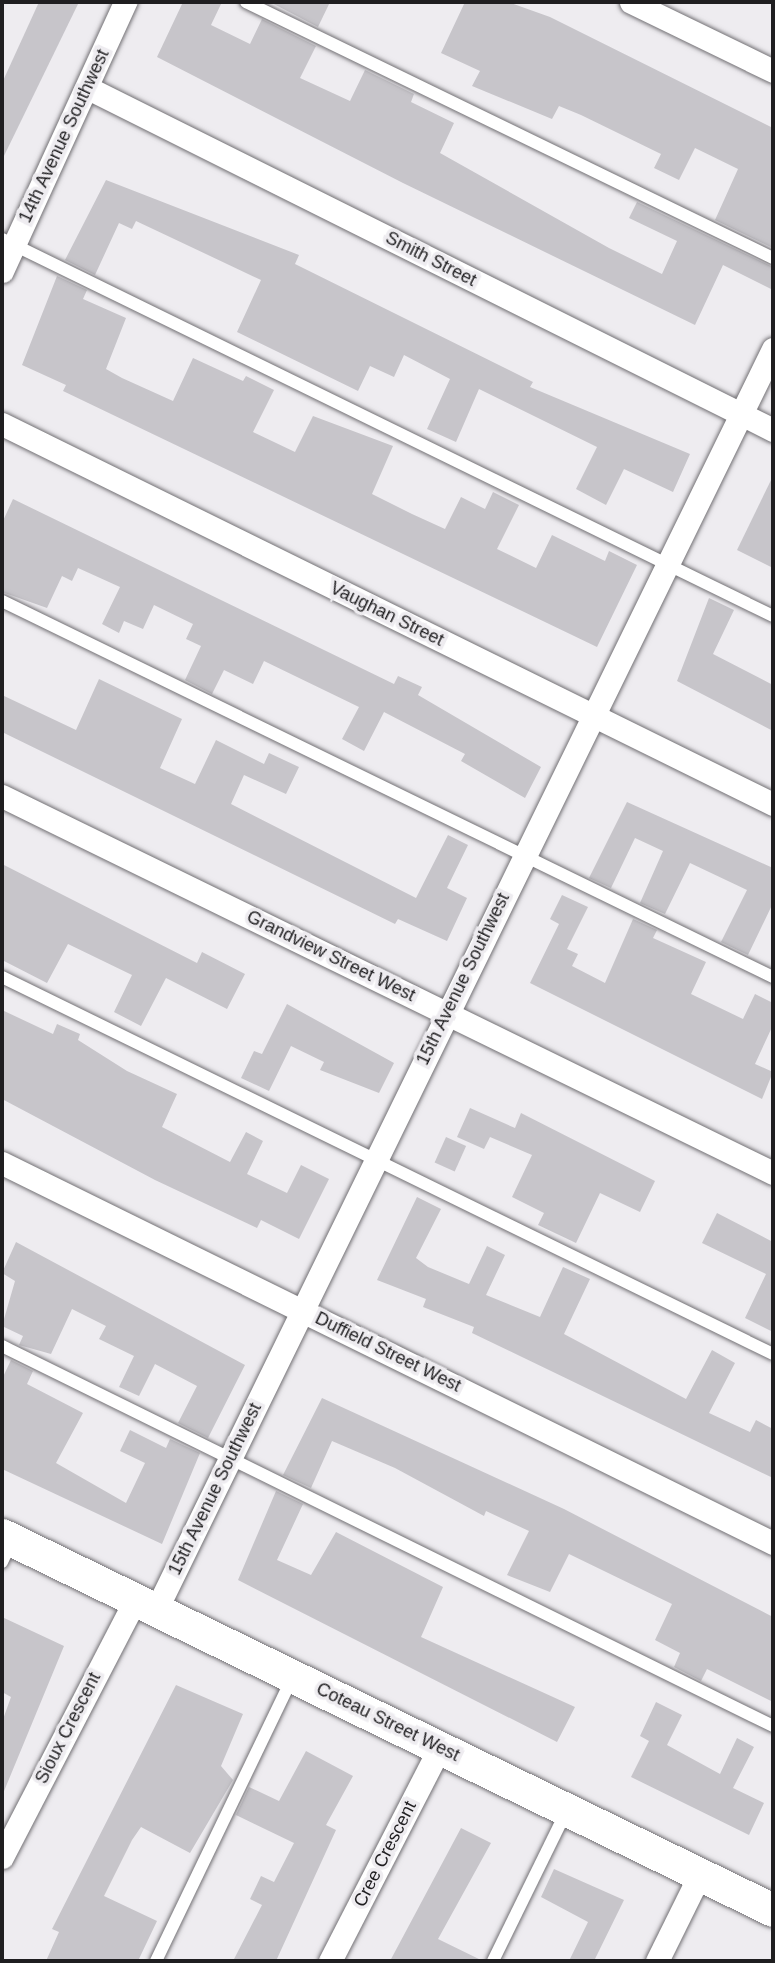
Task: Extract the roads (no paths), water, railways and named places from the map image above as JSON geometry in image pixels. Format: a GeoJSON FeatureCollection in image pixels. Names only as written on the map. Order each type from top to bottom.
{"type":"FeatureCollection","features":[{"type":"Feature","properties":{"kind":"street","name":"14th Avenue Southwest"},"geometry":{"type":"LineString","coordinates":[[2,271],[8,242],[88,88],[125,2]]}},
{"type":"Feature","properties":{"kind":"street"},"geometry":{"type":"LineString","coordinates":[[631,2],[773,71]]}},
{"type":"Feature","properties":{"kind":"street","name":"Smith Street"},"geometry":{"type":"LineString","coordinates":[[88,88],[773,430]]}},
{"type":"Feature","properties":{"kind":"street","name":"15th Avenue Southwest"},"geometry":{"type":"LineString","coordinates":[[145,1605],[231,1455],[591,715],[743,415],[773,349]]}},
{"type":"Feature","properties":{"kind":"street","name":"Vaughan Street"},"geometry":{"type":"LineString","coordinates":[[2,424],[773,804]]}},
{"type":"Feature","properties":{"kind":"street","name":"Grandview Street West"},"geometry":{"type":"LineString","coordinates":[[2,796],[773,1173]]}},
{"type":"Feature","properties":{"kind":"street","name":"Duffield Street West"},"geometry":{"type":"LineString","coordinates":[[2,1163],[773,1543]]}},
{"type":"Feature","properties":{"kind":"street","name":"Coteau Street West"},"geometry":{"type":"LineString","coordinates":[[5,1546],[145,1605],[773,1910]]}},
{"type":"Feature","properties":{"kind":"street","name":"Sioux Crescent"},"geometry":{"type":"LineString","coordinates":[[2,1857],[145,1605]]}},
{"type":"Feature","properties":{"kind":"street","name":"Cree Crescent"},"geometry":{"type":"LineString","coordinates":[[330,1961],[440,1747]]}},
{"type":"Feature","properties":{"kind":"street"},"geometry":{"type":"LineString","coordinates":[[657,1961],[699,1874]]}},
{"type":"Feature","properties":{"kind":"lane"},"geometry":{"type":"LineString","coordinates":[[246,2],[773,258]]}},
{"type":"Feature","properties":{"kind":"lane"},"geometry":{"type":"LineString","coordinates":[[8,242],[773,616]]}},
{"type":"Feature","properties":{"kind":"lane"},"geometry":{"type":"LineString","coordinates":[[2,601],[773,977]]}},
{"type":"Feature","properties":{"kind":"lane"},"geometry":{"type":"LineString","coordinates":[[2,978],[374,1162],[773,1353]]}},
{"type":"Feature","properties":{"kind":"lane"},"geometry":{"type":"LineString","coordinates":[[2,1346],[231,1455],[773,1726]]}},
{"type":"Feature","properties":{"kind":"lane"},"geometry":{"type":"LineString","coordinates":[[156,1961],[293,1677]]}},
{"type":"Feature","properties":{"kind":"lane"},"geometry":{"type":"LineString","coordinates":[[493,1961],[568,1810]]}}]}
